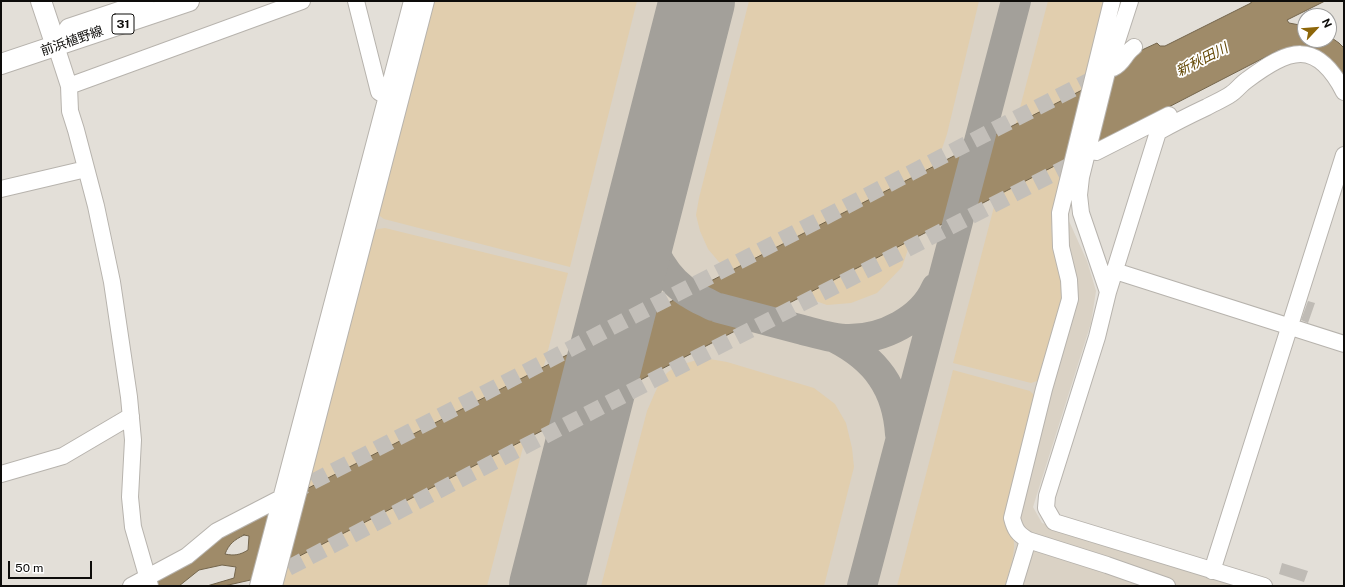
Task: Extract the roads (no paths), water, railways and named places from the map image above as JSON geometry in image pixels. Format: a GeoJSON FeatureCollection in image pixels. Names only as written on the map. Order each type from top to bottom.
{"type":"FeatureCollection","features":[{"type":"Feature","properties":{"kind":"main road"},"geometry":{"type":"LineString","coordinates":[[41,1],[56,46]]}},
{"type":"Feature","properties":{"kind":"main road","name":"前浜植野線"},"geometry":{"type":"LineString","coordinates":[[1,64],[189,1]]}},
{"type":"Feature","properties":{"kind":"street"},"geometry":{"type":"LineString","coordinates":[[143,1],[68,27],[56,46],[69,86],[70,111],[96,206],[112,282],[124,357],[131,416],[133,440],[130,497],[133,527],[149,582]]}},
{"type":"Feature","properties":{"kind":"street"},"geometry":{"type":"LineString","coordinates":[[69,86],[302,1]]}},
{"type":"Feature","properties":{"kind":"street"},"geometry":{"type":"LineString","coordinates":[[356,1],[379,92],[386,97]]}},
{"type":"Feature","properties":{"kind":"street"},"geometry":{"type":"LineString","coordinates":[[258,586],[412,1]]}},
{"type":"Feature","properties":{"kind":"street"},"geometry":{"type":"LineString","coordinates":[[274,586],[426,1]]}},
{"type":"Feature","properties":{"kind":"street"},"geometry":{"type":"LineString","coordinates":[[1112,1],[1060,213],[1061,247],[1069,280],[1070,299],[1044,389],[1012,518],[1019,534],[1028,540],[1168,586]]}},
{"type":"Feature","properties":{"kind":"street"},"geometry":{"type":"LineString","coordinates":[[1108,292],[1081,213],[1079,195],[1081,177],[1107,72],[1130,1]]}},
{"type":"Feature","properties":{"kind":"street"},"geometry":{"type":"LineString","coordinates":[[1113,68],[1121,65],[1128,52],[1134,47]]}},
{"type":"Feature","properties":{"kind":"street"},"geometry":{"type":"LineString","coordinates":[[1264,586],[1054,522],[1046,508],[1047,496],[1097,337],[1108,292],[1158,132],[1230,94],[1247,80],[1281,58],[1292,54],[1311,56],[1320,60],[1334,74],[1342,85]]}},
{"type":"Feature","properties":{"kind":"street"},"geometry":{"type":"LineString","coordinates":[[1096,152],[1214,92],[1247,80]]}},
{"type":"Feature","properties":{"kind":"street"},"geometry":{"type":"LineString","coordinates":[[1212,571],[1288,327],[1344,155]]}},
{"type":"Feature","properties":{"kind":"street"},"geometry":{"type":"LineString","coordinates":[[1,189],[86,169]]}},
{"type":"Feature","properties":{"kind":"street"},"geometry":{"type":"LineString","coordinates":[[1115,271],[1344,344]]}},
{"type":"Feature","properties":{"kind":"street"},"geometry":{"type":"LineString","coordinates":[[1,474],[63,456],[131,416]]}},
{"type":"Feature","properties":{"kind":"street"},"geometry":{"type":"LineString","coordinates":[[131,586],[149,582],[187,556],[217,531],[277,500]]}},
{"type":"Feature","properties":{"kind":"street"},"geometry":{"type":"LineString","coordinates":[[1014,586],[1028,540]]}},
{"type":"Feature","properties":{"kind":"water","name":"新秋田川"},"geometry":{"type":"Polygon","coordinates":[[[1250,1],[1325,1],[1311,8],[1297,8],[1297,15],[1287,20],[1289,23],[1297,24],[1297,48],[1337,48],[1337,42],[1344,48],[1344,86],[1291,48],[1279,50],[255,579],[224,586],[207,586],[234,578],[236,567],[222,565],[199,570],[179,586],[149,586],[172,573],[190,560],[221,533],[1119,71],[1129,56],[1157,43],[1160,46],[1165,46],[1251,3],[1250,1]],[[244,535],[230,545],[225,554],[237,555],[248,550],[249,536],[244,535]]]}},
{"type":"Feature","properties":{"kind":"tunnel"},"geometry":{"type":"LineString","coordinates":[[291,493],[1102,74]]}},
{"type":"Feature","properties":{"kind":"tunnel"},"geometry":{"type":"LineString","coordinates":[[267,579],[1082,159]]}}]}
